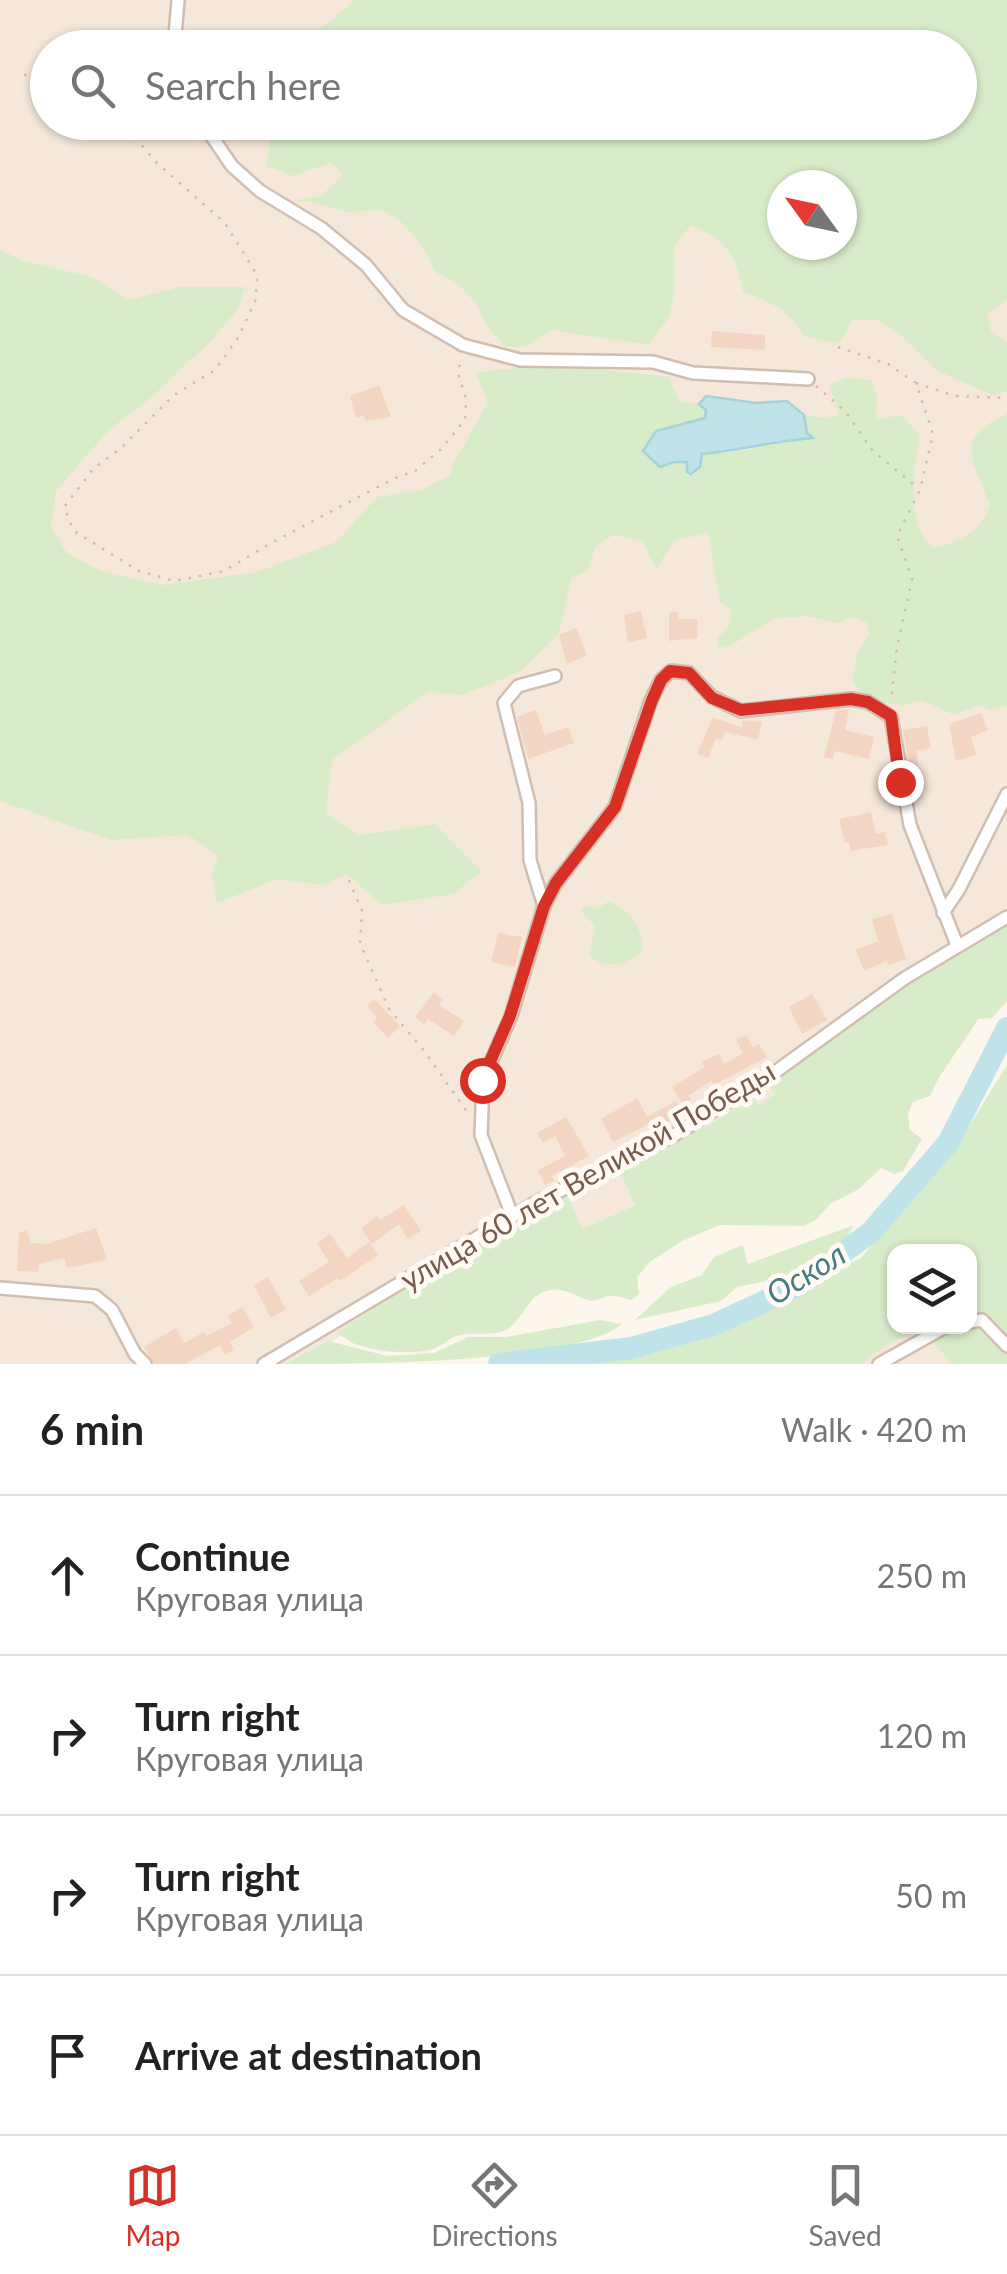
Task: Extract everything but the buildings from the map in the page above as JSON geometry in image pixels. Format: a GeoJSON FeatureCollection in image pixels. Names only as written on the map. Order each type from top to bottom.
{"type":"FeatureCollection","features":[{"type":"Feature","properties":{"kind":"street"},"geometry":{"type":"LineString","coordinates":[[176,30],[178,0]]}},
{"type":"Feature","properties":{"kind":"street"},"geometry":{"type":"LineString","coordinates":[[214,140],[232,166],[260,191],[321,228],[366,265],[403,310],[464,345],[520,360],[653,362],[693,373],[808,378]]}},
{"type":"Feature","properties":{"kind":"street"},"geometry":{"type":"LineString","coordinates":[[512,1215],[481,1135],[482,1080],[510,1016],[544,906],[556,883],[615,807],[652,700],[670,671],[689,673],[712,698],[741,710],[851,699],[868,702],[891,716],[910,825],[957,945]]}},
{"type":"Feature","properties":{"kind":"street"},"geometry":{"type":"LineString","coordinates":[[544,906],[530,860],[529,804],[504,704],[518,686],[556,676]]}},
{"type":"Feature","properties":{"kind":"street"},"geometry":{"type":"LineString","coordinates":[[943,913],[1007,794]]}},
{"type":"Feature","properties":{"kind":"street","name":"улица 60 лет Великой Победы"},"geometry":{"type":"LineString","coordinates":[[264,1364],[512,1215],[676,1134],[771,1075],[957,945],[1007,917]]}},
{"type":"Feature","properties":{"kind":"street"},"geometry":{"type":"LineString","coordinates":[[0,1288],[95,1296],[112,1310],[135,1354],[145,1364]]}},
{"type":"Feature","properties":{"kind":"street"},"geometry":{"type":"LineString","coordinates":[[977,1321],[982,1320],[1007,1346]]}},
{"type":"Feature","properties":{"kind":"street"},"geometry":{"type":"LineString","coordinates":[[879,1364],[931,1334]]}},
{"type":"Feature","properties":{"kind":"path"},"geometry":{"type":"LineString","coordinates":[[24,75],[30,74]]}},
{"type":"Feature","properties":{"kind":"path"},"geometry":{"type":"LineString","coordinates":[[137,140],[225,223],[257,275],[256,300],[238,338],[215,370],[174,395],[75,490],[64,506],[74,531],[138,571],[175,582],[224,570],[393,479],[415,471],[441,450],[464,420],[466,399],[458,372],[464,345]]}},
{"type":"Feature","properties":{"kind":"path"},"geometry":{"type":"LineString","coordinates":[[838,346],[888,364],[916,383],[956,396],[1007,398]]}},
{"type":"Feature","properties":{"kind":"path"},"geometry":{"type":"LineString","coordinates":[[808,378],[845,411],[872,450],[920,490]]}},
{"type":"Feature","properties":{"kind":"path"},"geometry":{"type":"LineString","coordinates":[[891,716],[896,647],[912,579],[897,536],[920,490],[933,434],[916,383]]}},
{"type":"Feature","properties":{"kind":"path"},"geometry":{"type":"LineString","coordinates":[[349,880],[362,911],[360,943],[389,1009],[459,1098],[481,1135]]}},
{"type":"Feature","properties":{"kind":"shaded area"},"geometry":{"type":"Polygon","coordinates":[[[0,0],[1007,0],[1007,925],[816,1059],[649,1208],[574,1238],[472,1254],[296,1364],[0,1364],[0,0]]]}},
{"type":"Feature","properties":{"kind":"shaded area"},"geometry":{"type":"Polygon","coordinates":[[[910,1334],[925,1334],[952,1364],[861,1364],[910,1334]]]}},
{"type":"Feature","properties":{"kind":"green space"},"geometry":{"type":"Polygon","coordinates":[[[353,0],[1007,0],[1007,299],[987,314],[991,331],[1007,341],[1007,391],[992,395],[938,371],[900,334],[879,320],[853,320],[839,344],[804,336],[793,319],[778,308],[743,292],[728,250],[691,225],[674,247],[675,290],[669,317],[649,345],[552,330],[526,347],[505,347],[485,323],[476,303],[457,283],[435,272],[423,247],[401,222],[383,210],[348,212],[308,201],[291,201],[321,196],[344,174],[330,163],[293,176],[266,166],[270,140],[977,140],[977,30],[316,30],[353,0]]]}},
{"type":"Feature","properties":{"kind":"green space"},"geometry":{"type":"Polygon","coordinates":[[[0,250],[24,261],[92,277],[129,300],[179,287],[245,287],[238,309],[213,339],[152,397],[109,430],[56,491],[51,527],[67,553],[101,571],[163,585],[257,572],[336,542],[377,497],[421,490],[450,475],[488,403],[476,373],[549,367],[669,377],[679,401],[699,404],[706,410],[705,418],[656,431],[674,462],[750,450],[775,441],[811,438],[804,415],[839,415],[829,384],[847,378],[872,380],[877,397],[876,419],[902,415],[920,435],[913,495],[918,525],[933,548],[968,535],[990,506],[974,463],[973,442],[978,432],[1007,414],[1007,706],[990,710],[979,705],[954,715],[922,700],[903,705],[884,703],[860,692],[852,681],[857,654],[869,633],[866,622],[851,617],[837,623],[806,616],[773,619],[730,646],[718,648],[717,639],[729,625],[732,611],[720,602],[708,533],[674,541],[656,569],[642,541],[613,535],[595,547],[588,571],[572,577],[558,635],[520,672],[462,695],[428,692],[332,760],[326,813],[359,835],[435,824],[481,871],[454,894],[382,905],[347,874],[323,885],[278,879],[217,903],[212,875],[218,855],[188,835],[111,840],[0,801],[0,250]]]}},
{"type":"Feature","properties":{"kind":"green space"},"geometry":{"type":"Polygon","coordinates":[[[608,902],[629,914],[639,929],[642,953],[629,961],[602,963],[589,956],[595,926],[581,911],[583,906],[597,908],[608,902]]]}},
{"type":"Feature","properties":{"kind":"green space"},"geometry":{"type":"Polygon","coordinates":[[[1007,925],[1007,1001],[992,1018],[978,1019],[930,1096],[913,1102],[908,1113],[910,1130],[922,1139],[903,1171],[894,1174],[881,1168],[859,1189],[830,1204],[816,1220],[804,1226],[720,1225],[682,1241],[651,1261],[637,1277],[639,1294],[632,1300],[612,1296],[591,1301],[551,1290],[531,1301],[506,1330],[460,1335],[423,1351],[368,1348],[338,1332],[454,1255],[566,1192],[583,1229],[636,1205],[618,1170],[721,1118],[752,1096],[759,1105],[775,1094],[768,1084],[925,972],[1007,925]]]}},
{"type":"Feature","properties":{"kind":"green space"},"geometry":{"type":"Polygon","coordinates":[[[1007,1065],[1007,1364],[952,1364],[925,1334],[977,1334],[977,1244],[887,1244],[887,1334],[910,1334],[861,1364],[499,1364],[631,1348],[713,1325],[861,1258],[965,1133],[1007,1065]]]}},
{"type":"Feature","properties":{"kind":"green space"},"geometry":{"type":"Polygon","coordinates":[[[854,1225],[843,1245],[795,1275],[737,1287],[721,1301],[635,1320],[671,1287],[702,1275],[714,1257],[743,1245],[748,1264],[854,1225]]]}},
{"type":"Feature","properties":{"kind":"green space"},"geometry":{"type":"Polygon","coordinates":[[[600,1320],[622,1324],[597,1337],[513,1354],[410,1362],[285,1364],[328,1341],[388,1356],[434,1353],[468,1337],[507,1337],[600,1320]]]}},
{"type":"Feature","properties":{"kind":"water"},"geometry":{"type":"Polygon","coordinates":[[[706,396],[756,403],[787,401],[804,415],[807,433],[813,438],[702,454],[700,467],[691,474],[687,472],[687,462],[660,467],[643,451],[656,431],[705,418],[706,410],[699,404],[706,396]]]}},
{"type":"Feature","properties":{"kind":"waterway","name":"Оскол"},"geometry":{"type":"LineString","coordinates":[[499,1364],[631,1348],[713,1325],[796,1287],[871,1232],[948,1143],[1007,1028]]}},
{"type":"Feature","properties":{"kind":"route"},"geometry":{"type":"LineString","coordinates":[[482,1080],[528,966],[544,906],[556,883],[615,807],[652,700],[670,671],[689,673],[712,698],[741,710],[851,699],[868,702],[891,716],[900,782]]}}]}
